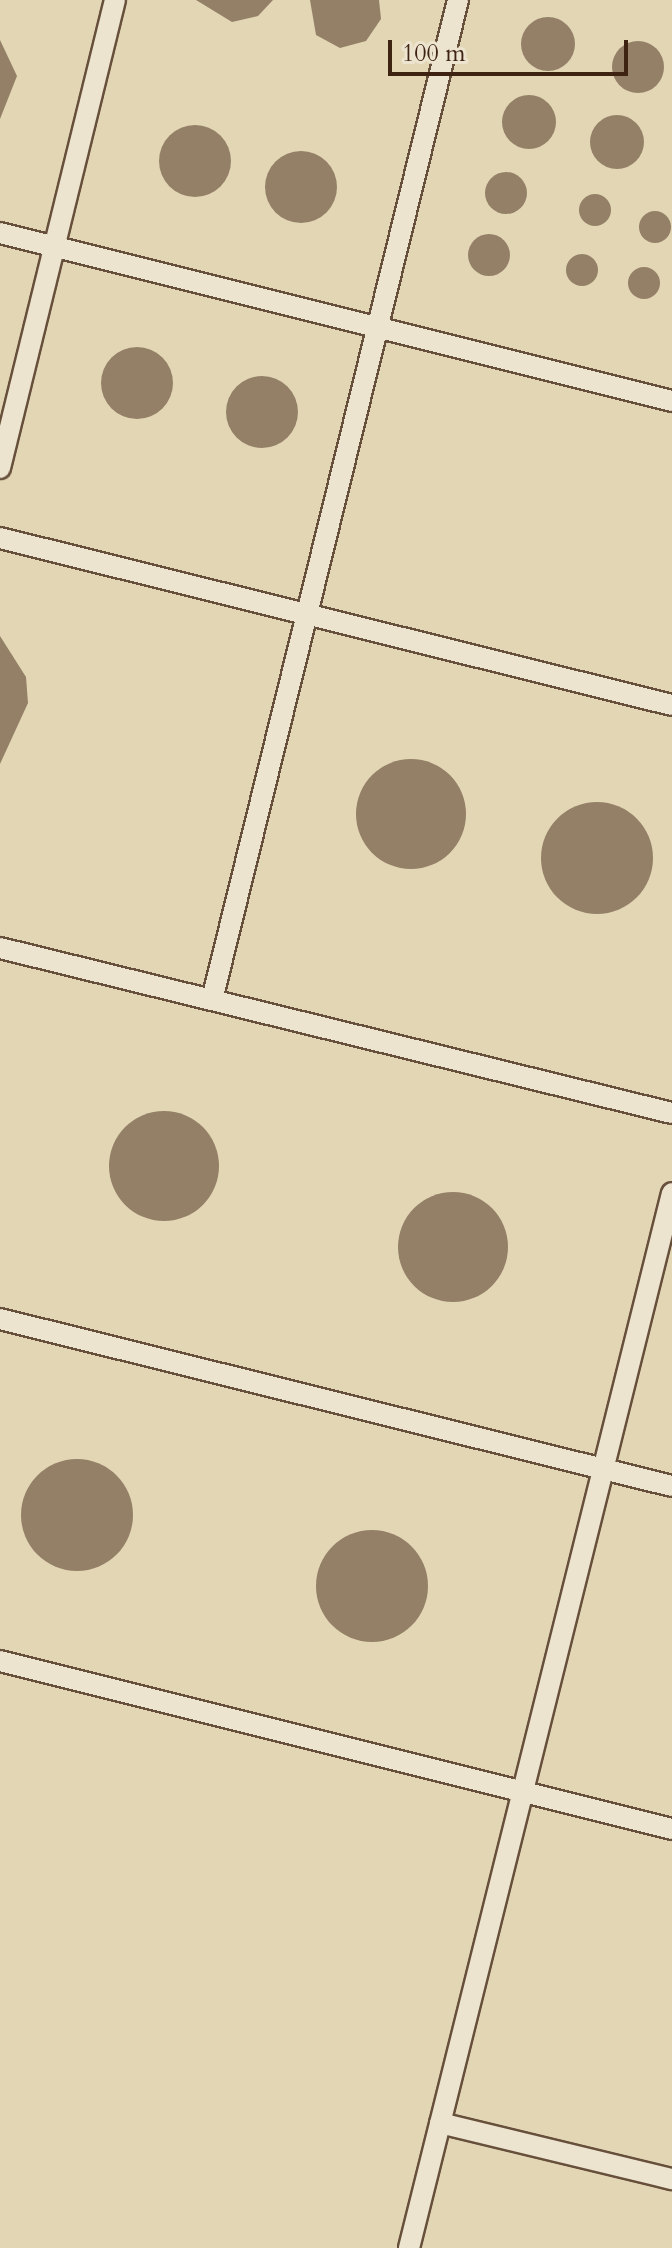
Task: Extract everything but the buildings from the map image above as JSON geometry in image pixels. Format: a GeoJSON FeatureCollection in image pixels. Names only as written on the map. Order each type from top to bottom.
{"type":"FeatureCollection","features":[{"type":"Feature","properties":{"kind":"lane"},"geometry":{"type":"LineString","coordinates":[[0,468],[115,0]]}},
{"type":"Feature","properties":{"kind":"lane"},"geometry":{"type":"LineString","coordinates":[[212,1000],[458,0]]}},
{"type":"Feature","properties":{"kind":"lane"},"geometry":{"type":"LineString","coordinates":[[0,233],[672,401]]}},
{"type":"Feature","properties":{"kind":"lane"},"geometry":{"type":"LineString","coordinates":[[0,538],[672,705]]}},
{"type":"Feature","properties":{"kind":"lane"},"geometry":{"type":"LineString","coordinates":[[0,948],[672,1113]]}},
{"type":"Feature","properties":{"kind":"lane"},"geometry":{"type":"LineString","coordinates":[[409,2248],[672,1193]]}},
{"type":"Feature","properties":{"kind":"lane"},"geometry":{"type":"LineString","coordinates":[[0,1319],[672,1486]]}},
{"type":"Feature","properties":{"kind":"lane"},"geometry":{"type":"LineString","coordinates":[[0,1661],[672,1829]]}},
{"type":"Feature","properties":{"kind":"lane"},"geometry":{"type":"LineString","coordinates":[[440,2123],[672,2179]]}}]}
